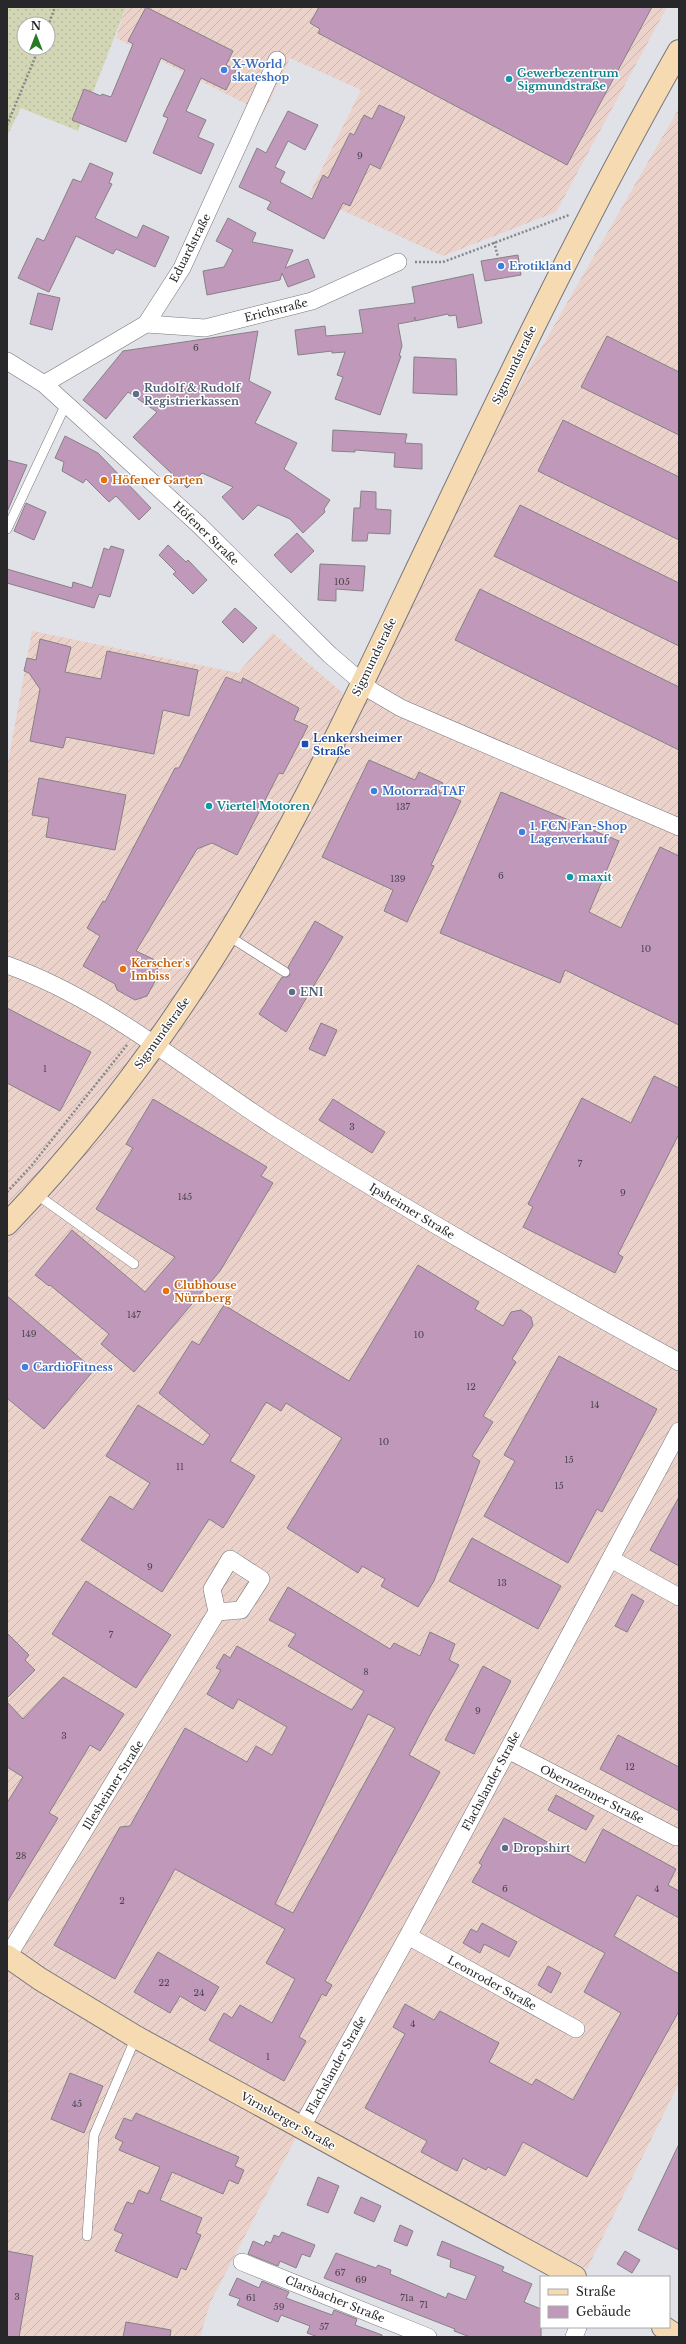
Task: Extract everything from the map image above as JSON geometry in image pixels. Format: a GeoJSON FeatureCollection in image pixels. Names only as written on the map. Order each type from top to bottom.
{"type":"FeatureCollection","features":[{"type":"Feature","properties":{"kind":"main road","name":"Sigmundstraße"},"geometry":{"type":"LineString","coordinates":[[7,1224],[36,1194],[86,1135],[154,1046],[227,935],[291,824],[506,381],[586,223],[679,51]]}},
{"type":"Feature","properties":{"kind":"main road","name":"Virnsberger Straße"},"geometry":{"type":"LineString","coordinates":[[8,1956],[46,1982],[136,2037],[573,2276]]}},
{"type":"Feature","properties":{"kind":"main road"},"geometry":{"type":"LineString","coordinates":[[664,2328],[678,2337]]}},
{"type":"Feature","properties":{"kind":"street","name":"Eduardstraße"},"geometry":{"type":"LineString","coordinates":[[44,384],[146,324],[182,268],[277,60]]}},
{"type":"Feature","properties":{"kind":"street","name":"Erichstraße"},"geometry":{"type":"LineString","coordinates":[[146,324],[205,328],[312,301],[398,262]]}},
{"type":"Feature","properties":{"kind":"street","name":"Höfener Straße"},"geometry":{"type":"LineString","coordinates":[[7,361],[44,384],[198,524],[330,655],[361,682]]}},
{"type":"Feature","properties":{"kind":"street"},"geometry":{"type":"LineString","coordinates":[[361,682],[401,708],[679,827]]}},
{"type":"Feature","properties":{"kind":"street","name":"Ipsheimer Straße"},"geometry":{"type":"LineString","coordinates":[[7,965],[52,984],[135,1033],[275,1126],[390,1198],[558,1296],[679,1362]]}},
{"type":"Feature","properties":{"kind":"street","name":"Flachslander Straße"},"geometry":{"type":"LineString","coordinates":[[300,2128],[408,1936],[679,1432]]}},
{"type":"Feature","properties":{"kind":"street"},"geometry":{"type":"LineString","coordinates":[[611,1560],[679,1597]]}},
{"type":"Feature","properties":{"kind":"street","name":"Illesheimer Straße"},"geometry":{"type":"LineString","coordinates":[[8,1956],[217,1612]]}},
{"type":"Feature","properties":{"kind":"street","name":"Obernzenner Straße"},"geometry":{"type":"LineString","coordinates":[[508,1750],[676,1837]]}},
{"type":"Feature","properties":{"kind":"street","name":"Leonroder Straße"},"geometry":{"type":"LineString","coordinates":[[408,1936],[576,2029]]}},
{"type":"Feature","properties":{"kind":"street","name":"Clarsbacher Straße"},"geometry":{"type":"LineString","coordinates":[[242,2262],[428,2337]]}},
{"type":"Feature","properties":{"kind":"lane"},"geometry":{"type":"LineString","coordinates":[[7,529],[66,404]]}},
{"type":"Feature","properties":{"kind":"lane"},"geometry":{"type":"LineString","coordinates":[[227,935],[285,972]]}},
{"type":"Feature","properties":{"kind":"lane"},"geometry":{"type":"LineString","coordinates":[[36,1194],[134,1264]]}},
{"type":"Feature","properties":{"kind":"lane"},"geometry":{"type":"LineString","coordinates":[[87,2236],[94,2135],[136,2037]]}},
{"type":"Feature","properties":{"kind":"path"},"geometry":{"type":"LineString","coordinates":[[7,126],[36,56]]}},
{"type":"Feature","properties":{"kind":"path"},"geometry":{"type":"LineString","coordinates":[[398,262],[443,262],[567,215],[586,223]]}},
{"type":"Feature","properties":{"kind":"path"},"geometry":{"type":"LineString","coordinates":[[494,242],[498,257]]}},
{"type":"Feature","properties":{"kind":"path"},"geometry":{"type":"LineString","coordinates":[[7,1192],[32,1165],[135,1033]]}},
{"type":"Feature","properties":{"kind":"shaded area"},"geometry":{"type":"Polygon","coordinates":[[[126,7],[667,7],[556,212],[443,256],[309,195],[361,90],[290,58],[264,113],[116,38],[126,7]]]}},
{"type":"Feature","properties":{"kind":"shaded area"},"geometry":{"type":"Polygon","coordinates":[[[679,108],[679,2083],[587,2269],[304,2122],[210,2303],[200,2337],[7,2337],[7,768],[32,631],[238,673],[273,633],[345,695],[362,660],[679,108]]]}},
{"type":"Feature","properties":{"kind":"green space"},"geometry":{"type":"Polygon","coordinates":[[[7,7],[126,7],[78,131],[21,108],[7,136],[7,7]]]}},
{"type":"Feature","properties":{"kind":"building"},"geometry":{"type":"Polygon","coordinates":[[[146,7],[233,51],[226,65],[236,70],[226,90],[201,78],[186,111],[206,120],[198,137],[214,144],[201,174],[153,153],[168,118],[163,116],[185,70],[161,58],[126,142],[72,120],[84,89],[101,96],[102,94],[111,97],[133,44],[128,41],[146,7]]]}},
{"type":"Feature","properties":{"kind":"building","name":"Gewerbezentrum Sigmundstraße"},"geometry":{"type":"Polygon","coordinates":[[[319,7],[652,7],[567,165],[318,33],[320,29],[310,23],[319,7]]]}},
{"type":"Feature","properties":{"kind":"building"},"geometry":{"type":"Polygon","coordinates":[[[379,105],[405,117],[380,169],[370,164],[350,206],[343,203],[324,239],[267,209],[271,202],[239,187],[257,148],[266,153],[288,111],[318,125],[305,150],[288,141],[275,167],[285,172],[280,182],[312,199],[323,175],[328,178],[350,133],[354,135],[364,115],[372,119],[379,105]]]}},
{"type":"Feature","properties":{"kind":"building"},"geometry":{"type":"Polygon","coordinates":[[[90,163],[113,173],[109,183],[112,184],[95,218],[137,238],[143,225],[169,237],[155,267],[116,249],[113,254],[76,236],[49,292],[18,278],[37,238],[44,241],[73,179],[81,182],[90,163]]]}},
{"type":"Feature","properties":{"kind":"building"},"geometry":{"type":"Polygon","coordinates":[[[228,218],[256,233],[252,242],[293,250],[285,268],[308,259],[315,277],[288,287],[282,273],[280,280],[207,295],[203,271],[224,267],[233,250],[216,241],[228,218]]]}},
{"type":"Feature","properties":{"kind":"building"},"geometry":{"type":"Polygon","coordinates":[[[518,255],[521,275],[485,281],[481,261],[518,255]]]}},
{"type":"Feature","properties":{"kind":"building"},"geometry":{"type":"Polygon","coordinates":[[[473,274],[482,323],[458,328],[456,315],[449,316],[448,314],[415,321],[415,317],[414,321],[398,324],[402,346],[399,356],[401,356],[380,415],[335,399],[343,377],[337,375],[345,352],[332,353],[332,351],[298,355],[295,330],[325,326],[326,336],[363,333],[359,310],[415,303],[412,287],[473,274]]]}},
{"type":"Feature","properties":{"kind":"building"},"geometry":{"type":"Polygon","coordinates":[[[38,293],[60,298],[52,330],[30,324],[38,293]]]}},
{"type":"Feature","properties":{"kind":"building"},"geometry":{"type":"Polygon","coordinates":[[[258,331],[249,381],[271,392],[255,423],[297,443],[284,469],[330,500],[324,509],[325,512],[303,533],[290,519],[258,505],[243,520],[222,497],[233,487],[202,473],[187,488],[133,437],[157,412],[128,392],[106,419],[83,400],[123,351],[258,331]]]}},
{"type":"Feature","properties":{"kind":"building"},"geometry":{"type":"Polygon","coordinates":[[[607,336],[679,372],[679,435],[581,387],[607,336]]]}},
{"type":"Feature","properties":{"kind":"building"},"geometry":{"type":"Polygon","coordinates":[[[414,357],[456,359],[457,395],[413,393],[414,357]]]}},
{"type":"Feature","properties":{"kind":"building"},"geometry":{"type":"Polygon","coordinates":[[[563,420],[679,477],[679,540],[538,471],[563,420]]]}},
{"type":"Feature","properties":{"kind":"building"},"geometry":{"type":"Polygon","coordinates":[[[333,430],[407,434],[405,443],[422,444],[422,469],[394,467],[395,453],[355,450],[355,452],[332,451],[333,430]]]}},
{"type":"Feature","properties":{"kind":"building"},"geometry":{"type":"Polygon","coordinates":[[[65,436],[98,453],[151,508],[139,520],[116,496],[109,502],[86,479],[83,483],[62,471],[64,462],[55,458],[65,436]]]}},
{"type":"Feature","properties":{"kind":"building"},"geometry":{"type":"Polygon","coordinates":[[[7,460],[27,465],[7,512],[7,460]]]}},
{"type":"Feature","properties":{"kind":"building"},"geometry":{"type":"Polygon","coordinates":[[[361,491],[376,492],[376,509],[391,510],[390,534],[368,533],[367,541],[352,541],[354,508],[360,508],[361,491]]]}},
{"type":"Feature","properties":{"kind":"building"},"geometry":{"type":"Polygon","coordinates":[[[26,503],[46,512],[34,540],[14,531],[26,503]]]}},
{"type":"Feature","properties":{"kind":"building"},"geometry":{"type":"Polygon","coordinates":[[[520,505],[679,583],[679,646],[494,556],[520,505]]]}},
{"type":"Feature","properties":{"kind":"building"},"geometry":{"type":"Polygon","coordinates":[[[297,533],[314,551],[291,573],[274,555],[297,533]]]}},
{"type":"Feature","properties":{"kind":"building"},"geometry":{"type":"Polygon","coordinates":[[[168,545],[186,562],[188,560],[207,580],[193,594],[173,574],[176,572],[159,555],[168,545]]]}},
{"type":"Feature","properties":{"kind":"building"},"geometry":{"type":"Polygon","coordinates":[[[111,546],[124,550],[110,597],[99,594],[94,608],[7,583],[7,569],[72,588],[73,582],[92,588],[104,548],[109,550],[111,546]]]}},
{"type":"Feature","properties":{"kind":"building"},"geometry":{"type":"Polygon","coordinates":[[[320,564],[365,566],[363,591],[336,589],[336,601],[318,600],[320,564]]]}},
{"type":"Feature","properties":{"kind":"building"},"geometry":{"type":"Polygon","coordinates":[[[480,589],[679,687],[679,750],[455,640],[480,589]]]}},
{"type":"Feature","properties":{"kind":"building"},"geometry":{"type":"Polygon","coordinates":[[[235,608],[257,628],[243,643],[222,622],[235,608]]]}},
{"type":"Feature","properties":{"kind":"building"},"geometry":{"type":"Polygon","coordinates":[[[40,639],[71,647],[65,672],[101,679],[107,651],[198,670],[189,716],[163,710],[154,754],[66,737],[63,748],[30,741],[40,689],[29,673],[24,671],[27,658],[36,660],[40,639]]]}},
{"type":"Feature","properties":{"kind":"building","name":"Viertel Motoren"},"geometry":{"type":"Polygon","coordinates":[[[226,677],[241,683],[243,678],[299,708],[294,720],[308,726],[283,774],[279,773],[237,855],[212,843],[197,849],[136,951],[155,960],[159,974],[147,996],[135,1000],[117,990],[115,984],[83,966],[100,936],[87,928],[103,901],[105,902],[175,768],[179,768],[226,677]]]}},
{"type":"Feature","properties":{"kind":"building"},"geometry":{"type":"Polygon","coordinates":[[[369,760],[415,780],[419,772],[443,783],[439,792],[461,801],[431,865],[434,866],[407,922],[384,911],[393,890],[322,857],[369,760]]]}},
{"type":"Feature","properties":{"kind":"building"},"geometry":{"type":"Polygon","coordinates":[[[39,778],[126,795],[115,850],[46,837],[49,818],[32,815],[39,778]]]}},
{"type":"Feature","properties":{"kind":"building"},"geometry":{"type":"Polygon","coordinates":[[[501,792],[619,841],[589,912],[621,928],[660,847],[679,856],[679,1025],[565,970],[560,983],[440,933],[501,792]]]}},
{"type":"Feature","properties":{"kind":"building"},"geometry":{"type":"Polygon","coordinates":[[[315,921],[343,937],[286,1032],[259,1014],[282,977],[287,977],[290,975],[288,967],[315,921]]]}},
{"type":"Feature","properties":{"kind":"building"},"geometry":{"type":"Polygon","coordinates":[[[7,1008],[91,1052],[60,1111],[7,1083],[7,1008]]]}},
{"type":"Feature","properties":{"kind":"building"},"geometry":{"type":"Polygon","coordinates":[[[321,1023],[337,1030],[325,1056],[309,1049],[321,1023]]]}},
{"type":"Feature","properties":{"kind":"building"},"geometry":{"type":"Polygon","coordinates":[[[654,1076],[679,1088],[679,1134],[618,1254],[623,1257],[615,1273],[523,1227],[533,1207],[528,1204],[582,1098],[631,1123],[654,1076]]]}},
{"type":"Feature","properties":{"kind":"building"},"geometry":{"type":"Polygon","coordinates":[[[153,1099],[267,1167],[261,1176],[273,1183],[220,1271],[134,1372],[101,1344],[109,1334],[50,1285],[49,1286],[35,1275],[72,1230],[145,1292],[175,1257],[96,1209],[133,1148],[126,1144],[153,1099]]]}},
{"type":"Feature","properties":{"kind":"building"},"geometry":{"type":"Polygon","coordinates":[[[333,1099],[385,1132],[372,1153],[319,1120],[333,1099]]]}},
{"type":"Feature","properties":{"kind":"building"},"geometry":{"type":"Polygon","coordinates":[[[418,1265],[479,1302],[475,1309],[503,1326],[511,1312],[521,1310],[531,1317],[533,1325],[512,1359],[516,1362],[483,1416],[493,1422],[472,1456],[480,1461],[434,1581],[418,1607],[381,1586],[385,1579],[362,1566],[358,1573],[287,1528],[342,1438],[286,1403],[281,1411],[266,1402],[230,1461],[255,1476],[223,1528],[209,1519],[162,1592],[81,1540],[110,1496],[133,1510],[150,1483],[106,1456],[138,1405],[203,1445],[210,1435],[159,1393],[192,1341],[199,1345],[224,1305],[349,1381],[418,1265]]]}},
{"type":"Feature","properties":{"kind":"building"},"geometry":{"type":"Polygon","coordinates":[[[7,1296],[94,1370],[44,1429],[7,1398],[7,1296]]]}},
{"type":"Feature","properties":{"kind":"building"},"geometry":{"type":"Polygon","coordinates":[[[559,1356],[657,1409],[602,1512],[597,1509],[568,1563],[484,1516],[515,1461],[504,1455],[559,1356]]]}},
{"type":"Feature","properties":{"kind":"building"},"geometry":{"type":"Polygon","coordinates":[[[679,1497],[679,1566],[650,1550],[679,1497]]]}},
{"type":"Feature","properties":{"kind":"building"},"geometry":{"type":"Polygon","coordinates":[[[472,1538],[561,1586],[538,1629],[449,1581],[472,1538]]]}},
{"type":"Feature","properties":{"kind":"building"},"geometry":{"type":"Polygon","coordinates":[[[86,1581],[171,1635],[136,1688],[52,1634],[86,1581]]]}},
{"type":"Feature","properties":{"kind":"building"},"geometry":{"type":"Polygon","coordinates":[[[288,1587],[390,1649],[394,1643],[420,1656],[430,1632],[455,1644],[449,1660],[459,1665],[409,1755],[440,1772],[325,1981],[332,1985],[326,1996],[322,1994],[299,2037],[306,2041],[284,2081],[209,2040],[224,2013],[232,2018],[240,2005],[272,2023],[295,1979],[266,1963],[285,1929],[175,1869],[115,1979],[54,1945],[120,1827],[130,1826],[185,1728],[247,1762],[256,1746],[272,1755],[287,1727],[238,1699],[233,1709],[207,1694],[221,1670],[216,1668],[224,1654],[230,1658],[237,1646],[352,1710],[364,1691],[288,1646],[296,1634],[269,1620],[288,1587]],[[368,1714],[275,1904],[293,1913],[395,1728],[368,1714]]]}},
{"type":"Feature","properties":{"kind":"building"},"geometry":{"type":"Polygon","coordinates":[[[632,1594],[644,1601],[627,1632],[615,1626],[632,1594]]]}},
{"type":"Feature","properties":{"kind":"building"},"geometry":{"type":"Polygon","coordinates":[[[7,1633],[29,1655],[25,1660],[35,1670],[7,1698],[7,1633]]]}},
{"type":"Feature","properties":{"kind":"building"},"geometry":{"type":"Polygon","coordinates":[[[483,1666],[511,1681],[474,1754],[445,1740],[483,1666]]]}},
{"type":"Feature","properties":{"kind":"building"},"geometry":{"type":"Polygon","coordinates":[[[63,1677],[124,1714],[100,1751],[90,1745],[49,1813],[58,1818],[7,1902],[7,1803],[23,1777],[7,1767],[7,1702],[23,1719],[63,1677]]]}},
{"type":"Feature","properties":{"kind":"building"},"geometry":{"type":"Polygon","coordinates":[[[618,1735],[679,1767],[679,1811],[600,1769],[618,1735]]]}},
{"type":"Feature","properties":{"kind":"building"},"geometry":{"type":"Polygon","coordinates":[[[556,1795],[594,1816],[586,1830],[548,1810],[556,1795]]]}},
{"type":"Feature","properties":{"kind":"building"},"geometry":{"type":"Polygon","coordinates":[[[504,1818],[585,1863],[603,1829],[676,1869],[668,1885],[679,1891],[679,1918],[637,1895],[614,1936],[679,1974],[679,2011],[587,2177],[523,2142],[505,2176],[488,2167],[486,2170],[463,2158],[457,2171],[421,2152],[427,2141],[365,2108],[405,2034],[393,2027],[405,2004],[434,2020],[440,2011],[499,2043],[489,2062],[532,2085],[536,2079],[573,2100],[621,2013],[584,1992],[605,1953],[472,1882],[482,1865],[479,1863],[504,1818]]]}},
{"type":"Feature","properties":{"kind":"building"},"geometry":{"type":"Polygon","coordinates":[[[482,1923],[517,1942],[509,1957],[484,1944],[480,1953],[463,1943],[471,1929],[477,1932],[482,1923]]]}},
{"type":"Feature","properties":{"kind":"building"},"geometry":{"type":"Polygon","coordinates":[[[158,1952],[219,1987],[205,2011],[180,1996],[170,2013],[134,1992],[158,1952]]]}},
{"type":"Feature","properties":{"kind":"building"},"geometry":{"type":"Polygon","coordinates":[[[548,1966],[561,1973],[551,1993],[538,1985],[548,1966]]]}},
{"type":"Feature","properties":{"kind":"building"},"geometry":{"type":"Polygon","coordinates":[[[70,2073],[103,2086],[84,2133],[51,2119],[70,2073]]]}},
{"type":"Feature","properties":{"kind":"building"},"geometry":{"type":"Polygon","coordinates":[[[136,2113],[239,2157],[235,2166],[244,2170],[238,2184],[229,2180],[223,2194],[172,2172],[160,2200],[202,2218],[196,2233],[201,2235],[186,2270],[181,2268],[177,2278],[115,2251],[123,2234],[114,2230],[127,2202],[133,2204],[139,2190],[148,2194],[160,2167],[119,2150],[123,2142],[115,2138],[124,2118],[132,2121],[136,2113]]]}},
{"type":"Feature","properties":{"kind":"building"},"geometry":{"type":"Polygon","coordinates":[[[679,2144],[679,2250],[638,2230],[679,2144]]]}},
{"type":"Feature","properties":{"kind":"building"},"geometry":{"type":"Polygon","coordinates":[[[318,2177],[339,2186],[328,2213],[307,2205],[318,2177]]]}},
{"type":"Feature","properties":{"kind":"building"},"geometry":{"type":"Polygon","coordinates":[[[361,2197],[381,2206],[374,2222],[354,2213],[361,2197]]]}},
{"type":"Feature","properties":{"kind":"building"},"geometry":{"type":"Polygon","coordinates":[[[400,2225],[413,2231],[407,2246],[394,2241],[400,2225]]]}},
{"type":"Feature","properties":{"kind":"building"},"geometry":{"type":"Polygon","coordinates":[[[282,2232],[315,2245],[310,2257],[302,2254],[296,2268],[280,2261],[278,2266],[248,2254],[253,2241],[264,2246],[266,2241],[271,2243],[274,2235],[279,2237],[282,2232]]]}},
{"type":"Feature","properties":{"kind":"building"},"geometry":{"type":"Polygon","coordinates":[[[442,2241],[504,2267],[502,2271],[532,2284],[524,2302],[540,2309],[541,2337],[470,2337],[454,2331],[455,2329],[324,2278],[336,2253],[376,2268],[378,2265],[391,2270],[390,2274],[446,2298],[448,2293],[466,2300],[476,2276],[450,2267],[451,2260],[437,2255],[442,2241]]]}},
{"type":"Feature","properties":{"kind":"building"},"geometry":{"type":"Polygon","coordinates":[[[7,2251],[33,2256],[19,2337],[7,2337],[7,2251]]]}},
{"type":"Feature","properties":{"kind":"building"},"geometry":{"type":"Polygon","coordinates":[[[625,2251],[640,2260],[632,2273],[617,2264],[625,2251]]]}},
{"type":"Feature","properties":{"kind":"building"},"geometry":{"type":"Polygon","coordinates":[[[237,2278],[259,2288],[262,2281],[289,2292],[286,2298],[332,2315],[334,2310],[357,2319],[355,2325],[382,2335],[382,2337],[318,2337],[307,2333],[310,2326],[281,2315],[278,2322],[237,2305],[240,2299],[229,2295],[237,2278]]]}},
{"type":"Feature","properties":{"kind":"building"},"geometry":{"type":"Polygon","coordinates":[[[126,2322],[171,2330],[170,2337],[123,2337],[126,2322]]]}},
{"type":"Feature","properties":{"kind":"place","name":"X-World skateshop"},"geometry":{"type":"Point","coordinates":[224,70]}},
{"type":"Feature","properties":{"kind":"place","name":"Gewerbezentrum Sigmundstraße"},"geometry":{"type":"Point","coordinates":[509,79]}},
{"type":"Feature","properties":{"kind":"place","name":"Erotikland"},"geometry":{"type":"Point","coordinates":[501,266]}},
{"type":"Feature","properties":{"kind":"place","name":"Rudolf & Rudolf Registrierkassen"},"geometry":{"type":"Point","coordinates":[136,394]}},
{"type":"Feature","properties":{"kind":"place","name":"Höfener Garten"},"geometry":{"type":"Point","coordinates":[104,480]}},
{"type":"Feature","properties":{"kind":"place","name":"Lenkersheimer Straße"},"geometry":{"type":"Point","coordinates":[305,744]}},
{"type":"Feature","properties":{"kind":"place","name":"Motorrad TAF"},"geometry":{"type":"Point","coordinates":[374,791]}},
{"type":"Feature","properties":{"kind":"place","name":"Viertel Motoren"},"geometry":{"type":"Point","coordinates":[209,806]}},
{"type":"Feature","properties":{"kind":"place","name":"1. FCN Fan-Shop Lagerverkauf"},"geometry":{"type":"Point","coordinates":[522,832]}},
{"type":"Feature","properties":{"kind":"place","name":"maxit"},"geometry":{"type":"Point","coordinates":[570,877]}},
{"type":"Feature","properties":{"kind":"place","name":"Kerscher's Imbiss"},"geometry":{"type":"Point","coordinates":[123,969]}},
{"type":"Feature","properties":{"kind":"place","name":"ENI"},"geometry":{"type":"Point","coordinates":[292,992]}},
{"type":"Feature","properties":{"kind":"place","name":"Clubhouse Nürnberg"},"geometry":{"type":"Point","coordinates":[166,1291]}},
{"type":"Feature","properties":{"kind":"place","name":"CardioFitness"},"geometry":{"type":"Point","coordinates":[25,1367]}},
{"type":"Feature","properties":{"kind":"place","name":"Dropshirt"},"geometry":{"type":"Point","coordinates":[505,1848]}}]}
